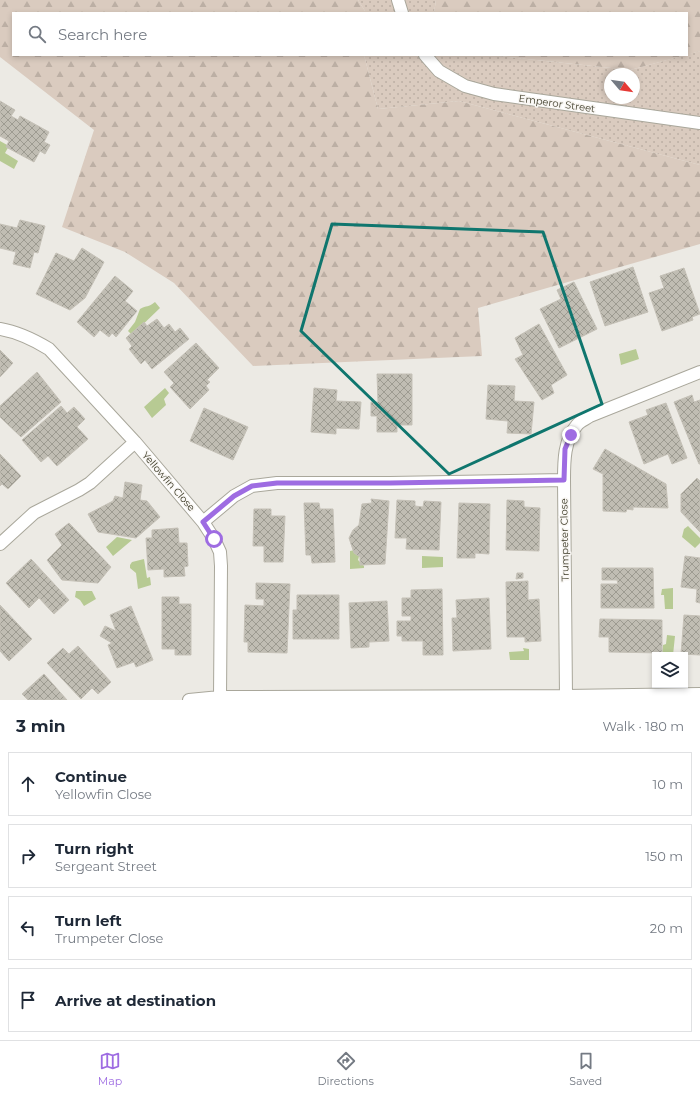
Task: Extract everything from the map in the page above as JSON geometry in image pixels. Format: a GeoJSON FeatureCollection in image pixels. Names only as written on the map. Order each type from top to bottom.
{"type":"FeatureCollection","features":[{"type":"Feature","properties":{"kind":"street"},"geometry":{"type":"LineString","coordinates":[[398,0],[402,12]]}},
{"type":"Feature","properties":{"kind":"street","name":"Emperor Street"},"geometry":{"type":"LineString","coordinates":[[426,56],[439,71],[465,86],[494,94],[700,123]]}},
{"type":"Feature","properties":{"kind":"street","name":"Yellowfin Close"},"geometry":{"type":"LineString","coordinates":[[0,329],[31,338],[49,349],[135,442],[203,522],[214,539],[220,552],[221,566],[220,696]]}},
{"type":"Feature","properties":{"kind":"street","name":"Trumpeter Close"},"geometry":{"type":"LineString","coordinates":[[566,696],[565,449],[577,425],[590,416],[700,372]]}},
{"type":"Feature","properties":{"kind":"street"},"geometry":{"type":"LineString","coordinates":[[0,544],[34,513],[90,483],[135,442]]}},
{"type":"Feature","properties":{"kind":"street"},"geometry":{"type":"LineString","coordinates":[[203,522],[234,496],[252,486],[271,484],[564,480]]}},
{"type":"Feature","properties":{"kind":"street"},"geometry":{"type":"LineString","coordinates":[[189,700],[220,696],[444,698],[566,696],[686,697],[700,694]]}},
{"type":"Feature","properties":{"kind":"highlighted area"},"geometry":{"type":"Polygon","coordinates":[[[332,224],[543,232],[602,404],[449,474],[301,331],[332,224]]]}},
{"type":"Feature","properties":{"kind":"green space"},"geometry":{"type":"Polygon","coordinates":[[[0,0],[358,0],[365,12],[12,12],[12,56],[364,56],[378,109],[459,101],[700,165],[700,244],[478,308],[482,356],[253,366],[174,283],[125,252],[62,227],[94,130],[0,57],[0,0]]]}},
{"type":"Feature","properties":{"kind":"green space"},"geometry":{"type":"Polygon","coordinates":[[[358,0],[436,0],[434,12],[365,11],[358,0]]]}},
{"type":"Feature","properties":{"kind":"green space"},"geometry":{"type":"Polygon","coordinates":[[[436,0],[700,0],[700,51],[688,55],[688,12],[434,12],[436,0]]]}},
{"type":"Feature","properties":{"kind":"green space"},"geometry":{"type":"Polygon","coordinates":[[[700,51],[700,165],[459,101],[378,109],[364,56],[499,56],[611,68],[604,68],[604,104],[640,104],[640,68],[637,68],[682,56],[688,56],[688,54],[700,51]]]}},
{"type":"Feature","properties":{"kind":"green space"},"geometry":{"type":"Polygon","coordinates":[[[499,56],[682,56],[637,68],[611,68],[499,56]]]}},
{"type":"Feature","properties":{"kind":"shaded area"},"geometry":{"type":"Polygon","coordinates":[[[0,141],[9,146],[5,153],[18,161],[14,169],[0,161],[0,141]]]}},
{"type":"Feature","properties":{"kind":"shaded area"},"geometry":{"type":"Polygon","coordinates":[[[155,302],[160,308],[132,335],[128,331],[135,322],[140,309],[155,302]]]}},
{"type":"Feature","properties":{"kind":"shaded area"},"geometry":{"type":"Polygon","coordinates":[[[636,349],[639,359],[621,365],[619,354],[636,349]]]}},
{"type":"Feature","properties":{"kind":"shaded area"},"geometry":{"type":"Polygon","coordinates":[[[165,388],[169,393],[164,399],[166,405],[152,418],[144,407],[165,388]]]}},
{"type":"Feature","properties":{"kind":"shaded area"},"geometry":{"type":"Polygon","coordinates":[[[688,526],[700,538],[700,543],[695,548],[682,537],[684,529],[688,526]]]}},
{"type":"Feature","properties":{"kind":"shaded area"},"geometry":{"type":"Polygon","coordinates":[[[117,537],[132,540],[113,556],[106,547],[117,537]]]}},
{"type":"Feature","properties":{"kind":"shaded area"},"geometry":{"type":"Polygon","coordinates":[[[355,550],[360,553],[358,560],[364,568],[350,569],[350,551],[355,550]]]}},
{"type":"Feature","properties":{"kind":"shaded area"},"geometry":{"type":"Polygon","coordinates":[[[422,556],[443,557],[443,567],[422,568],[422,556]]]}},
{"type":"Feature","properties":{"kind":"shaded area"},"geometry":{"type":"Polygon","coordinates":[[[144,559],[147,578],[150,577],[151,585],[138,589],[136,573],[130,568],[130,565],[132,562],[144,559]]]}},
{"type":"Feature","properties":{"kind":"shaded area"},"geometry":{"type":"Polygon","coordinates":[[[673,588],[673,609],[665,609],[664,595],[661,595],[662,589],[673,588]]]}},
{"type":"Feature","properties":{"kind":"shaded area"},"geometry":{"type":"Polygon","coordinates":[[[76,591],[92,591],[96,599],[84,606],[80,600],[75,597],[76,591]]]}},
{"type":"Feature","properties":{"kind":"shaded area"},"geometry":{"type":"Polygon","coordinates":[[[667,635],[675,636],[673,652],[662,652],[663,645],[666,644],[667,635]]]}},
{"type":"Feature","properties":{"kind":"shaded area"},"geometry":{"type":"Polygon","coordinates":[[[523,648],[529,649],[529,660],[510,660],[509,652],[524,651],[523,648]]]}},
{"type":"Feature","properties":{"kind":"building"},"geometry":{"type":"Polygon","coordinates":[[[0,101],[15,110],[11,116],[18,120],[20,116],[49,132],[44,142],[50,145],[45,154],[40,151],[34,162],[6,147],[9,141],[0,136],[0,101]]]}},
{"type":"Feature","properties":{"kind":"building"},"geometry":{"type":"Polygon","coordinates":[[[20,220],[45,226],[38,253],[34,252],[30,268],[13,264],[16,252],[0,248],[0,224],[17,228],[20,220]]]}},
{"type":"Feature","properties":{"kind":"building"},"geometry":{"type":"Polygon","coordinates":[[[82,248],[104,262],[85,298],[70,310],[36,294],[56,253],[74,261],[82,248]]]}},
{"type":"Feature","properties":{"kind":"building"},"geometry":{"type":"Polygon","coordinates":[[[633,267],[648,312],[605,326],[590,282],[633,267]]]}},
{"type":"Feature","properties":{"kind":"building"},"geometry":{"type":"Polygon","coordinates":[[[684,268],[700,314],[692,317],[693,320],[662,331],[649,293],[664,288],[660,276],[684,268]]]}},
{"type":"Feature","properties":{"kind":"building"},"geometry":{"type":"Polygon","coordinates":[[[115,276],[133,291],[125,301],[137,311],[116,337],[112,333],[109,337],[100,330],[94,337],[77,322],[115,276]]]}},
{"type":"Feature","properties":{"kind":"building"},"geometry":{"type":"Polygon","coordinates":[[[574,282],[597,329],[559,348],[540,309],[561,299],[557,290],[574,282]]]}},
{"type":"Feature","properties":{"kind":"building"},"geometry":{"type":"Polygon","coordinates":[[[157,319],[164,328],[169,324],[175,332],[180,328],[189,339],[152,369],[145,360],[141,364],[129,349],[132,346],[126,338],[144,322],[147,326],[157,319]]]}},
{"type":"Feature","properties":{"kind":"building"},"geometry":{"type":"Polygon","coordinates":[[[539,324],[567,375],[551,385],[554,393],[542,400],[515,359],[523,355],[515,338],[539,324]]]}},
{"type":"Feature","properties":{"kind":"building"},"geometry":{"type":"Polygon","coordinates":[[[196,343],[219,368],[207,380],[210,382],[206,386],[209,390],[190,409],[170,387],[174,383],[164,372],[196,343]]]}},
{"type":"Feature","properties":{"kind":"building"},"geometry":{"type":"Polygon","coordinates":[[[0,350],[13,363],[0,377],[0,350]]]}},
{"type":"Feature","properties":{"kind":"building"},"geometry":{"type":"Polygon","coordinates":[[[37,372],[61,402],[21,437],[0,417],[0,406],[37,372]]]}},
{"type":"Feature","properties":{"kind":"building"},"geometry":{"type":"Polygon","coordinates":[[[377,374],[412,374],[412,425],[397,425],[397,432],[377,432],[377,416],[371,416],[371,402],[378,402],[377,374]]]}},
{"type":"Feature","properties":{"kind":"building"},"geometry":{"type":"Polygon","coordinates":[[[488,385],[515,386],[514,401],[534,402],[531,434],[507,433],[508,421],[486,419],[488,385]]]}},
{"type":"Feature","properties":{"kind":"building"},"geometry":{"type":"Polygon","coordinates":[[[314,388],[337,390],[336,401],[361,402],[359,429],[336,428],[336,434],[311,432],[314,388]]]}},
{"type":"Feature","properties":{"kind":"building"},"geometry":{"type":"Polygon","coordinates":[[[692,395],[694,402],[700,400],[700,464],[674,402],[692,395]]]}},
{"type":"Feature","properties":{"kind":"building"},"geometry":{"type":"Polygon","coordinates":[[[666,403],[687,458],[672,464],[668,454],[644,464],[629,422],[648,415],[646,410],[666,403]]]}},
{"type":"Feature","properties":{"kind":"building"},"geometry":{"type":"Polygon","coordinates":[[[61,406],[67,413],[74,407],[85,419],[77,427],[88,439],[57,466],[48,456],[41,462],[22,440],[61,406]]]}},
{"type":"Feature","properties":{"kind":"building"},"geometry":{"type":"Polygon","coordinates":[[[204,408],[248,427],[233,460],[190,441],[204,408]]]}},
{"type":"Feature","properties":{"kind":"building"},"geometry":{"type":"Polygon","coordinates":[[[605,449],[666,484],[668,508],[633,507],[633,510],[627,509],[626,512],[603,511],[603,474],[593,469],[605,449]]]}},
{"type":"Feature","properties":{"kind":"building"},"geometry":{"type":"Polygon","coordinates":[[[0,454],[21,476],[8,489],[2,484],[0,486],[0,454]]]}},
{"type":"Feature","properties":{"kind":"building"},"geometry":{"type":"Polygon","coordinates":[[[697,478],[700,481],[700,532],[681,512],[681,494],[697,478]]]}},
{"type":"Feature","properties":{"kind":"building"},"geometry":{"type":"Polygon","coordinates":[[[125,482],[142,485],[140,500],[147,501],[160,517],[136,538],[98,532],[88,514],[113,501],[115,496],[123,498],[125,482]]]}},
{"type":"Feature","properties":{"kind":"building"},"geometry":{"type":"Polygon","coordinates":[[[371,499],[389,501],[385,564],[360,565],[360,557],[354,553],[349,538],[353,530],[359,525],[362,504],[372,503],[371,499]]]}},
{"type":"Feature","properties":{"kind":"building"},"geometry":{"type":"Polygon","coordinates":[[[397,500],[415,501],[415,506],[423,507],[424,501],[441,502],[439,550],[406,549],[407,538],[395,538],[397,500]]]}},
{"type":"Feature","properties":{"kind":"building"},"geometry":{"type":"Polygon","coordinates":[[[507,500],[524,501],[524,507],[540,508],[539,551],[506,550],[507,500]]]}},
{"type":"Feature","properties":{"kind":"building"},"geometry":{"type":"Polygon","coordinates":[[[304,503],[319,503],[320,509],[333,509],[335,562],[312,563],[311,555],[306,555],[304,503]]]}},
{"type":"Feature","properties":{"kind":"building"},"geometry":{"type":"Polygon","coordinates":[[[459,503],[490,504],[489,554],[475,553],[475,558],[457,558],[459,503]]]}},
{"type":"Feature","properties":{"kind":"building"},"geometry":{"type":"Polygon","coordinates":[[[254,509],[271,509],[271,516],[285,516],[283,562],[264,562],[264,546],[253,546],[254,509]]]}},
{"type":"Feature","properties":{"kind":"building"},"geometry":{"type":"Polygon","coordinates":[[[69,523],[111,567],[98,583],[62,580],[47,560],[62,545],[55,534],[69,523]]]}},
{"type":"Feature","properties":{"kind":"building"},"geometry":{"type":"Polygon","coordinates":[[[178,528],[179,543],[187,543],[188,566],[184,567],[185,576],[164,577],[164,569],[148,570],[146,538],[152,538],[152,530],[178,528]]]}},
{"type":"Feature","properties":{"kind":"building"},"geometry":{"type":"Polygon","coordinates":[[[685,556],[700,558],[700,603],[696,602],[697,589],[681,587],[685,556]]]}},
{"type":"Feature","properties":{"kind":"building"},"geometry":{"type":"Polygon","coordinates":[[[31,559],[69,600],[54,614],[39,598],[29,608],[6,583],[31,559]]]}},
{"type":"Feature","properties":{"kind":"building"},"geometry":{"type":"Polygon","coordinates":[[[602,568],[653,568],[654,608],[601,608],[601,584],[618,584],[617,580],[602,580],[602,568]]]}},
{"type":"Feature","properties":{"kind":"building"},"geometry":{"type":"Polygon","coordinates":[[[517,573],[523,573],[523,578],[516,579],[517,573]]]}},
{"type":"Feature","properties":{"kind":"building"},"geometry":{"type":"Polygon","coordinates":[[[528,581],[528,600],[539,599],[541,641],[525,642],[525,637],[507,637],[506,582],[528,581]]]}},
{"type":"Feature","properties":{"kind":"building"},"geometry":{"type":"Polygon","coordinates":[[[256,583],[290,584],[287,653],[248,652],[248,642],[244,642],[245,605],[264,606],[264,599],[256,599],[256,583]]]}},
{"type":"Feature","properties":{"kind":"building"},"geometry":{"type":"Polygon","coordinates":[[[442,589],[443,655],[423,655],[423,641],[402,641],[402,636],[397,636],[397,621],[411,621],[411,616],[402,616],[402,598],[411,598],[411,590],[442,589]]]}},
{"type":"Feature","properties":{"kind":"building"},"geometry":{"type":"Polygon","coordinates":[[[297,595],[339,595],[339,639],[293,639],[293,610],[297,610],[297,595]]]}},
{"type":"Feature","properties":{"kind":"building"},"geometry":{"type":"Polygon","coordinates":[[[162,597],[179,597],[179,604],[191,604],[191,655],[175,655],[175,649],[162,649],[162,597]]]}},
{"type":"Feature","properties":{"kind":"building"},"geometry":{"type":"Polygon","coordinates":[[[489,598],[491,649],[453,651],[452,618],[457,618],[456,600],[489,598]]]}},
{"type":"Feature","properties":{"kind":"building"},"geometry":{"type":"Polygon","coordinates":[[[387,601],[389,641],[369,642],[369,647],[351,648],[349,603],[387,601]]]}},
{"type":"Feature","properties":{"kind":"building"},"geometry":{"type":"Polygon","coordinates":[[[0,605],[32,639],[9,661],[0,651],[0,605]]]}},
{"type":"Feature","properties":{"kind":"building"},"geometry":{"type":"Polygon","coordinates":[[[131,606],[153,660],[136,667],[134,662],[117,668],[108,645],[112,643],[100,636],[105,626],[116,631],[110,615],[131,606]]]}},
{"type":"Feature","properties":{"kind":"building"},"geometry":{"type":"Polygon","coordinates":[[[684,615],[700,616],[700,655],[688,654],[688,652],[681,652],[684,615]]]}},
{"type":"Feature","properties":{"kind":"building"},"geometry":{"type":"Polygon","coordinates":[[[600,619],[662,620],[662,652],[609,652],[609,637],[599,637],[600,619]]]}},
{"type":"Feature","properties":{"kind":"building"},"geometry":{"type":"Polygon","coordinates":[[[78,646],[111,682],[98,694],[92,688],[81,699],[47,663],[63,648],[69,654],[78,646]]]}},
{"type":"Feature","properties":{"kind":"building"},"geometry":{"type":"Polygon","coordinates":[[[44,674],[67,700],[28,700],[22,694],[44,674]]]}},
{"type":"Feature","properties":{"kind":"route"},"geometry":{"type":"LineString","coordinates":[[214,539],[203,522],[234,496],[252,486],[277,483],[564,480],[565,449],[571,435]]}}]}
